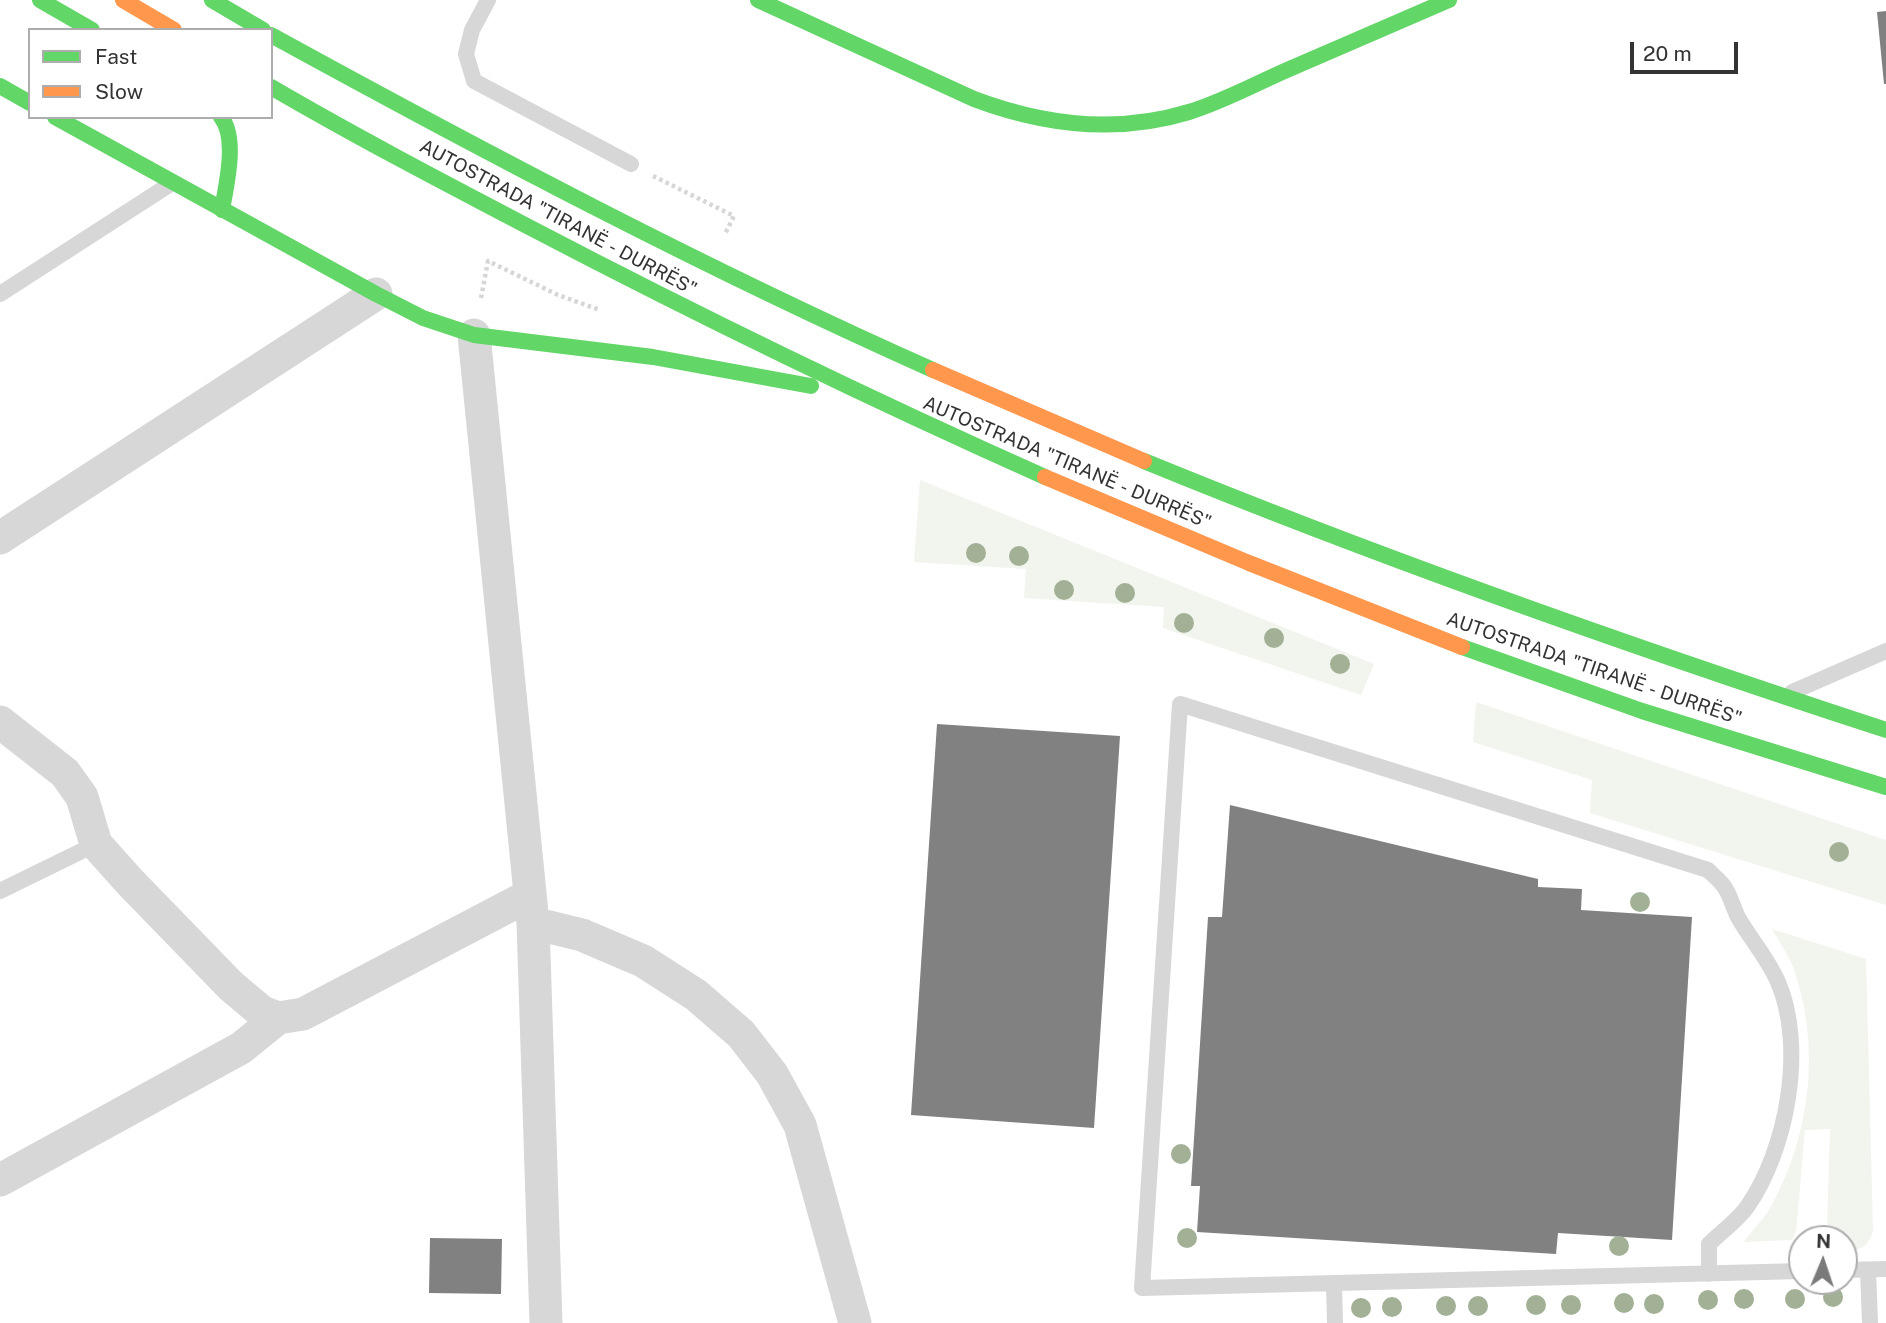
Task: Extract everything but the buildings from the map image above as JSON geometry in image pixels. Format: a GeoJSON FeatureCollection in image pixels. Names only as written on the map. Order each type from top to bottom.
{"type":"FeatureCollection","features":[{"type":"Feature","properties":{"kind":"main road"},"geometry":{"type":"LineString","coordinates":[[40,0],[89,28]]}},
{"type":"Feature","properties":{"kind":"main road"},"geometry":{"type":"LineString","coordinates":[[123,0],[170,28]]}},
{"type":"Feature","properties":{"kind":"main road"},"geometry":{"type":"LineString","coordinates":[[212,0],[260,28]]}},
{"type":"Feature","properties":{"kind":"main road"},"geometry":{"type":"LineString","coordinates":[[758,0],[974,99],[1036,119],[1087,125],[1139,123],[1189,112],[1449,0]]}},
{"type":"Feature","properties":{"kind":"main road","name":"AUTOSTRADA \"TIRANË - DURRËS\""},"geometry":{"type":"LineString","coordinates":[[273,35],[517,170],[693,259],[1119,453],[1340,540],[1620,643],[1886,730]]}},
{"type":"Feature","properties":{"kind":"main road"},"geometry":{"type":"LineString","coordinates":[[0,86],[28,102]]}},
{"type":"Feature","properties":{"kind":"main road","name":"AUTOSTRADA \"TIRANË - DURRËS\""},"geometry":{"type":"LineString","coordinates":[[273,88],[347,132],[663,298],[869,398],[1097,500],[1259,568],[1604,699],[1886,787]]}},
{"type":"Feature","properties":{"kind":"main road"},"geometry":{"type":"LineString","coordinates":[[59,119],[222,211],[423,318],[474,335],[653,357],[869,398]]}},
{"type":"Feature","properties":{"kind":"main road"},"geometry":{"type":"LineString","coordinates":[[222,211],[230,157],[223,119]]}},
{"type":"Feature","properties":{"kind":"street"},"geometry":{"type":"LineString","coordinates":[[0,538],[376,295]]}},
{"type":"Feature","properties":{"kind":"street"},"geometry":{"type":"LineString","coordinates":[[474,335],[531,909],[545,1323]]}},
{"type":"Feature","properties":{"kind":"street"},"geometry":{"type":"LineString","coordinates":[[0,722],[65,773],[82,797],[96,844],[130,882],[231,986],[262,1012],[278,1018],[303,1014],[531,909]]}},
{"type":"Feature","properties":{"kind":"street"},"geometry":{"type":"LineString","coordinates":[[531,909],[582,935],[643,961],[696,995],[741,1034],[772,1074],[800,1125],[855,1323]]}},
{"type":"Feature","properties":{"kind":"street"},"geometry":{"type":"LineString","coordinates":[[0,1180],[241,1048],[278,1018]]}},
{"type":"Feature","properties":{"kind":"lane"},"geometry":{"type":"LineString","coordinates":[[488,0],[472,30],[466,54],[474,81],[631,164]]}},
{"type":"Feature","properties":{"kind":"lane"},"geometry":{"type":"LineString","coordinates":[[0,293],[173,182]]}},
{"type":"Feature","properties":{"kind":"lane"},"geometry":{"type":"LineString","coordinates":[[1780,697],[1886,651]]}},
{"type":"Feature","properties":{"kind":"lane"},"geometry":{"type":"LineString","coordinates":[[1709,1274],[1709,1244],[1747,1208],[1768,1169],[1783,1132],[1790,1077],[1788,1018],[1780,985],[1764,953],[1738,918],[1725,887],[1708,870],[1180,704],[1142,1289],[1709,1274],[1788,1271]]}},
{"type":"Feature","properties":{"kind":"lane"},"geometry":{"type":"LineString","coordinates":[[0,891],[96,844]]}},
{"type":"Feature","properties":{"kind":"lane"},"geometry":{"type":"LineString","coordinates":[[1858,1270],[1886,1269]]}},
{"type":"Feature","properties":{"kind":"lane"},"geometry":{"type":"LineString","coordinates":[[1868,1270],[1870,1323]]}},
{"type":"Feature","properties":{"kind":"lane"},"geometry":{"type":"LineString","coordinates":[[1334,1284],[1335,1323]]}},
{"type":"Feature","properties":{"kind":"path"},"geometry":{"type":"LineString","coordinates":[[631,164],[734,216]]}},
{"type":"Feature","properties":{"kind":"path"},"geometry":{"type":"LineString","coordinates":[[474,335],[488,261],[558,295],[608,313]]}},
{"type":"Feature","properties":{"kind":"shaded area"},"geometry":{"type":"Polygon","coordinates":[[[920,480],[1374,664],[1361,695],[1163,628],[1164,607],[1024,598],[1026,569],[914,562],[920,480]]]}},
{"type":"Feature","properties":{"kind":"shaded area"},"geometry":{"type":"Polygon","coordinates":[[[1476,702],[1886,840],[1886,905],[1590,813],[1592,780],[1473,742],[1476,702]]]}},
{"type":"Feature","properties":{"kind":"shaded area"},"geometry":{"type":"Polygon","coordinates":[[[1772,929],[1866,959],[1873,1231],[1869,1241],[1859,1249],[1858,1225],[1827,1225],[1830,1129],[1805,1130],[1797,1225],[1788,1225],[1788,1240],[1744,1242],[1770,1208],[1786,1175],[1803,1117],[1808,1087],[1807,1027],[1802,997],[1791,962],[1772,929]]]}},
{"type":"Feature","properties":{"kind":"traffic: fast"},"geometry":{"type":"LineString","coordinates":[[40,0],[89,28]]}},
{"type":"Feature","properties":{"kind":"traffic: fast"},"geometry":{"type":"LineString","coordinates":[[212,0],[260,28]]}},
{"type":"Feature","properties":{"kind":"traffic: fast"},"geometry":{"type":"LineString","coordinates":[[758,0],[974,99],[1027,115],[1080,124],[1135,123],[1201,108],[1449,0]]}},
{"type":"Feature","properties":{"kind":"traffic: fast"},"geometry":{"type":"LineString","coordinates":[[273,36],[681,251],[933,370]]}},
{"type":"Feature","properties":{"kind":"traffic: fast"},"geometry":{"type":"LineString","coordinates":[[0,86],[28,102]]}},
{"type":"Feature","properties":{"kind":"traffic: fast"},"geometry":{"type":"LineString","coordinates":[[273,88],[430,175],[655,292],[849,387],[1045,477]]}},
{"type":"Feature","properties":{"kind":"traffic: fast"},"geometry":{"type":"LineString","coordinates":[[59,119],[376,294],[423,318],[474,335]]}},
{"type":"Feature","properties":{"kind":"traffic: fast"},"geometry":{"type":"LineString","coordinates":[[222,119],[230,149],[222,210]]}},
{"type":"Feature","properties":{"kind":"traffic: fast"},"geometry":{"type":"LineString","coordinates":[[474,335],[653,357],[811,386]]}},
{"type":"Feature","properties":{"kind":"traffic: fast"},"geometry":{"type":"LineString","coordinates":[[1144,461],[1328,534],[1512,602],[1886,730]]}},
{"type":"Feature","properties":{"kind":"traffic: fast"},"geometry":{"type":"LineString","coordinates":[[1462,647],[1642,711],[1886,787]]}},
{"type":"Feature","properties":{"kind":"traffic: slow"},"geometry":{"type":"LineString","coordinates":[[123,0],[171,28]]}},
{"type":"Feature","properties":{"kind":"traffic: slow"},"geometry":{"type":"LineString","coordinates":[[933,370],[1144,461]]}},
{"type":"Feature","properties":{"kind":"traffic: slow"},"geometry":{"type":"LineString","coordinates":[[1045,477],[1249,563],[1462,647]]}}]}
